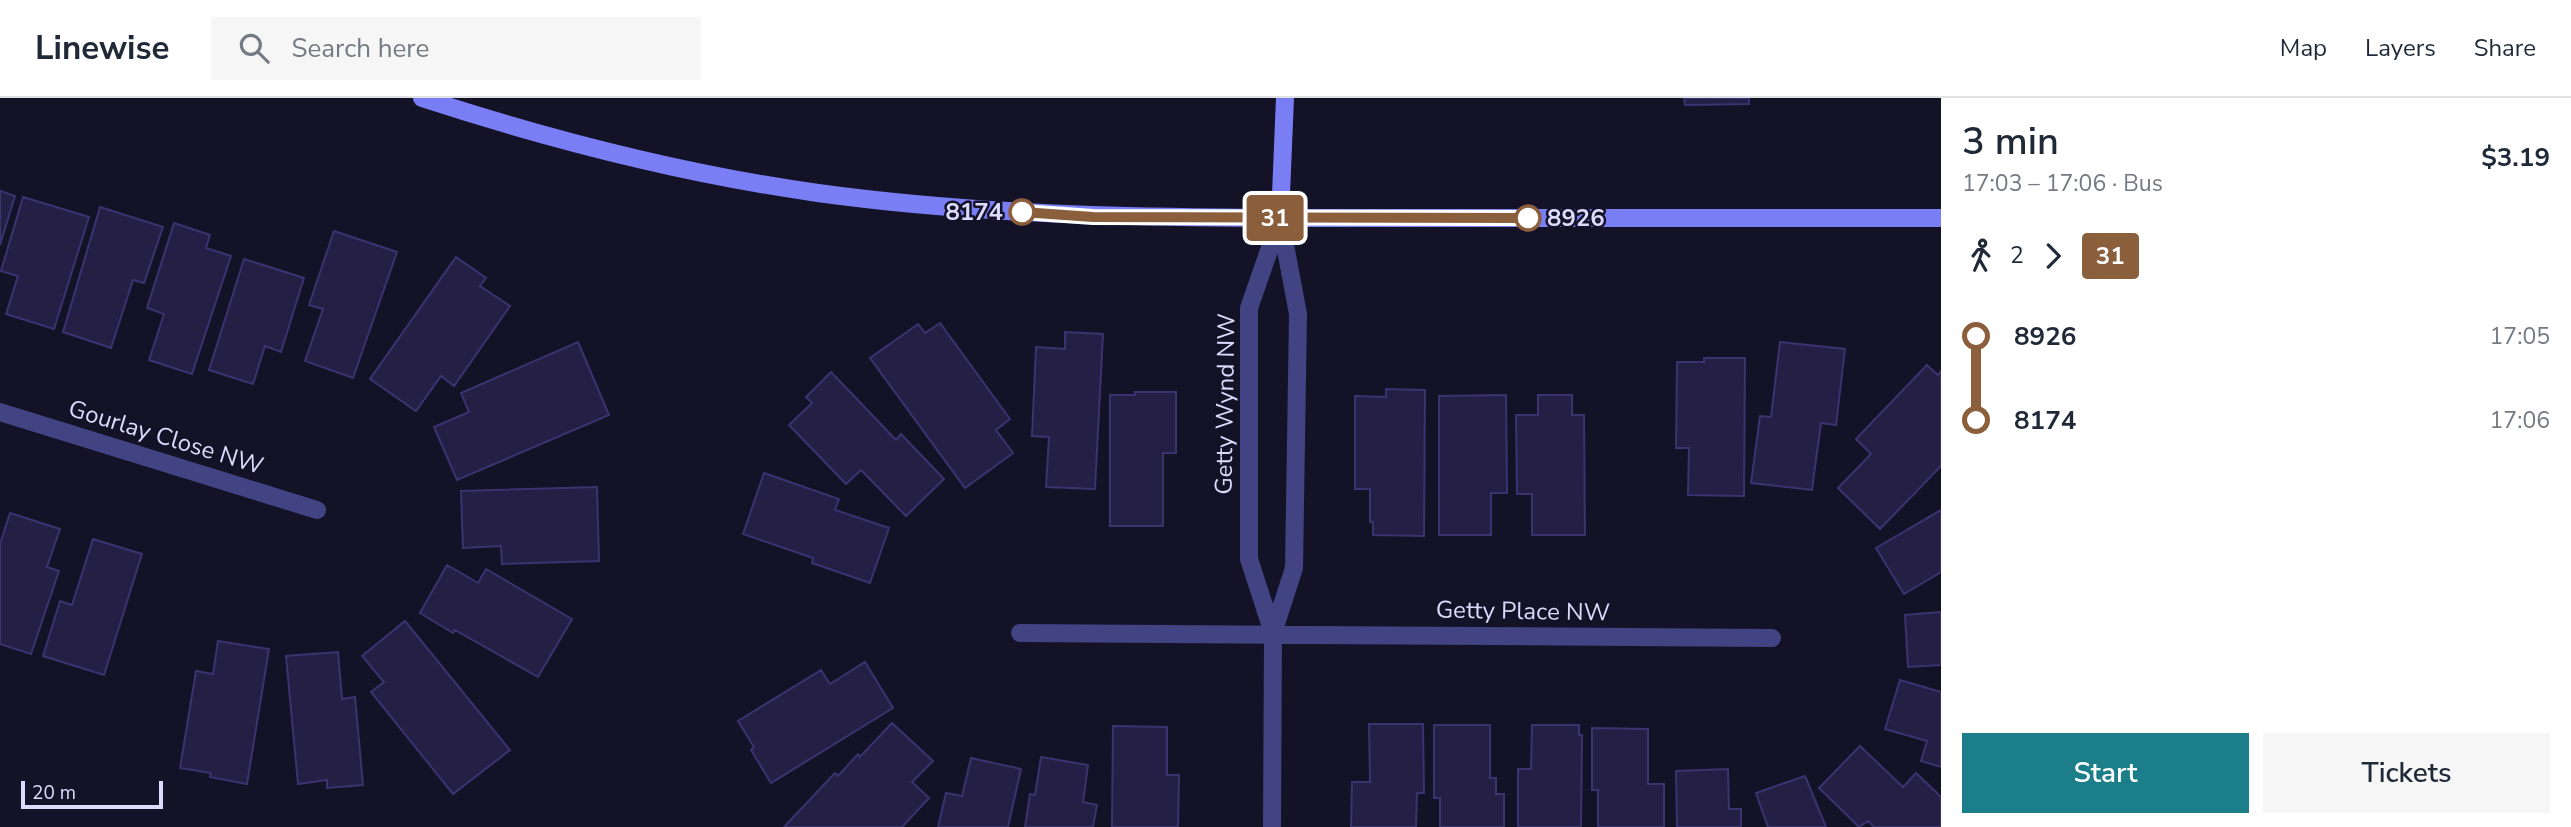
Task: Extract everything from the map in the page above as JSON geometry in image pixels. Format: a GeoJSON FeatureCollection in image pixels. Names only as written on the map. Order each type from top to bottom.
{"type":"FeatureCollection","features":[{"type":"Feature","properties":{"kind":"street"},"geometry":{"type":"LineString","coordinates":[[422,98],[505,125],[619,155],[817,192],[945,207],[1093,217],[1941,218]]}},
{"type":"Feature","properties":{"kind":"street"},"geometry":{"type":"LineString","coordinates":[[1280,218],[1285,98]]}},
{"type":"Feature","properties":{"kind":"street","name":"Getty Wynd NW"},"geometry":{"type":"LineString","coordinates":[[1273,633],[1249,559],[1249,308],[1280,218]]}},
{"type":"Feature","properties":{"kind":"street","name":"Getty Wynd NW"},"geometry":{"type":"LineString","coordinates":[[1272,827],[1273,633],[1294,568],[1298,314],[1280,218]]}},
{"type":"Feature","properties":{"kind":"street","name":"Gourlay Close NW"},"geometry":{"type":"LineString","coordinates":[[0,412],[317,510]]}},
{"type":"Feature","properties":{"kind":"street"},"geometry":{"type":"LineString","coordinates":[[1020,633],[1273,633]]}},
{"type":"Feature","properties":{"kind":"street","name":"Getty Place NW"},"geometry":{"type":"LineString","coordinates":[[1273,633],[1772,638]]}},
{"type":"Feature","properties":{"kind":"building"},"geometry":{"type":"Polygon","coordinates":[[[1684,98],[1749,98],[1749,104],[1685,105],[1684,98]]]}},
{"type":"Feature","properties":{"kind":"building"},"geometry":{"type":"Polygon","coordinates":[[[0,191],[15,196],[0,245],[0,191]]]}},
{"type":"Feature","properties":{"kind":"building"},"geometry":{"type":"Polygon","coordinates":[[[23,197],[89,217],[54,329],[6,314],[18,276],[1,271],[23,197]]]}},
{"type":"Feature","properties":{"kind":"building"},"geometry":{"type":"Polygon","coordinates":[[[100,207],[163,227],[144,283],[133,280],[111,348],[63,332],[100,207]]]}},
{"type":"Feature","properties":{"kind":"building"},"geometry":{"type":"Polygon","coordinates":[[[174,223],[210,235],[206,248],[231,256],[192,374],[149,360],[164,314],[147,308],[174,223]]]}},
{"type":"Feature","properties":{"kind":"building"},"geometry":{"type":"Polygon","coordinates":[[[334,231],[397,252],[353,378],[305,361],[323,309],[309,305],[334,231]]]}},
{"type":"Feature","properties":{"kind":"building"},"geometry":{"type":"Polygon","coordinates":[[[456,257],[486,278],[480,286],[510,306],[454,386],[441,376],[416,411],[370,379],[456,257]]]}},
{"type":"Feature","properties":{"kind":"building"},"geometry":{"type":"Polygon","coordinates":[[[244,259],[304,278],[281,352],[265,346],[253,384],[209,370],[244,259]]]}},
{"type":"Feature","properties":{"kind":"building"},"geometry":{"type":"Polygon","coordinates":[[[940,323],[1010,419],[996,430],[1013,453],[965,488],[870,358],[918,324],[925,333],[940,323]]]}},
{"type":"Feature","properties":{"kind":"building"},"geometry":{"type":"Polygon","coordinates":[[[1065,332],[1103,334],[1095,489],[1046,487],[1049,437],[1032,436],[1036,347],[1065,349],[1065,332]]]}},
{"type":"Feature","properties":{"kind":"building"},"geometry":{"type":"Polygon","coordinates":[[[578,342],[609,415],[457,480],[434,427],[469,412],[461,393],[578,342]]]}},
{"type":"Feature","properties":{"kind":"building"},"geometry":{"type":"Polygon","coordinates":[[[1780,342],[1845,349],[1836,425],[1821,423],[1812,490],[1751,483],[1760,416],[1771,417],[1780,342]]]}},
{"type":"Feature","properties":{"kind":"building"},"geometry":{"type":"Polygon","coordinates":[[[1704,358],[1745,358],[1744,496],[1688,495],[1689,448],[1676,448],[1677,362],[1704,362],[1704,358]]]}},
{"type":"Feature","properties":{"kind":"building"},"geometry":{"type":"Polygon","coordinates":[[[1927,365],[1938,375],[1941,371],[1941,466],[1880,529],[1838,488],[1871,454],[1856,439],[1927,365]]]}},
{"type":"Feature","properties":{"kind":"building"},"geometry":{"type":"Polygon","coordinates":[[[831,372],[896,440],[901,434],[944,479],[906,516],[861,470],[846,484],[789,425],[812,403],[806,397],[831,372]]]}},
{"type":"Feature","properties":{"kind":"building"},"geometry":{"type":"Polygon","coordinates":[[[1386,389],[1425,390],[1424,536],[1373,535],[1373,522],[1370,522],[1370,489],[1355,489],[1355,396],[1386,397],[1386,389]]]}},
{"type":"Feature","properties":{"kind":"building"},"geometry":{"type":"Polygon","coordinates":[[[1135,392],[1176,392],[1176,453],[1163,453],[1163,526],[1110,526],[1110,395],[1135,395],[1135,392]]]}},
{"type":"Feature","properties":{"kind":"building"},"geometry":{"type":"Polygon","coordinates":[[[1506,395],[1507,493],[1491,493],[1491,535],[1439,535],[1439,396],[1506,395]]]}},
{"type":"Feature","properties":{"kind":"building"},"geometry":{"type":"Polygon","coordinates":[[[1538,395],[1572,395],[1572,415],[1584,415],[1585,535],[1532,535],[1532,494],[1517,494],[1516,415],[1538,415],[1538,395]]]}},
{"type":"Feature","properties":{"kind":"building"},"geometry":{"type":"Polygon","coordinates":[[[764,473],[839,499],[835,510],[889,528],[870,583],[812,563],[813,558],[743,534],[764,473]]]}},
{"type":"Feature","properties":{"kind":"building"},"geometry":{"type":"Polygon","coordinates":[[[597,487],[599,561],[502,564],[501,546],[463,548],[461,491],[597,487]]]}},
{"type":"Feature","properties":{"kind":"building"},"geometry":{"type":"Polygon","coordinates":[[[1941,510],[1941,572],[1904,594],[1876,548],[1941,510]]]}},
{"type":"Feature","properties":{"kind":"building"},"geometry":{"type":"Polygon","coordinates":[[[10,513],[60,529],[47,567],[59,571],[31,654],[0,644],[0,544],[10,513]]]}},
{"type":"Feature","properties":{"kind":"building"},"geometry":{"type":"Polygon","coordinates":[[[93,539],[142,554],[104,675],[43,656],[60,601],[72,605],[93,539]]]}},
{"type":"Feature","properties":{"kind":"building"},"geometry":{"type":"Polygon","coordinates":[[[447,565],[478,583],[486,569],[572,619],[538,677],[420,613],[447,565]]]}},
{"type":"Feature","properties":{"kind":"building"},"geometry":{"type":"Polygon","coordinates":[[[1941,612],[1941,665],[1908,667],[1905,615],[1941,612]]]}},
{"type":"Feature","properties":{"kind":"building"},"geometry":{"type":"Polygon","coordinates":[[[405,621],[510,750],[453,794],[371,692],[384,682],[362,656],[405,621]]]}},
{"type":"Feature","properties":{"kind":"building"},"geometry":{"type":"Polygon","coordinates":[[[218,641],[269,649],[247,784],[210,777],[211,773],[180,768],[196,671],[213,674],[218,641]]]}},
{"type":"Feature","properties":{"kind":"building"},"geometry":{"type":"Polygon","coordinates":[[[338,652],[342,699],[355,697],[363,785],[327,788],[327,780],[298,784],[286,656],[338,652]]]}},
{"type":"Feature","properties":{"kind":"building"},"geometry":{"type":"Polygon","coordinates":[[[865,662],[893,708],[771,783],[751,750],[754,747],[738,721],[821,670],[830,684],[865,662]]]}},
{"type":"Feature","properties":{"kind":"building"},"geometry":{"type":"Polygon","coordinates":[[[1900,680],[1941,692],[1941,767],[1921,761],[1927,741],[1885,729],[1900,680]]]}},
{"type":"Feature","properties":{"kind":"building"},"geometry":{"type":"Polygon","coordinates":[[[892,723],[933,761],[912,782],[929,798],[902,827],[784,827],[835,773],[838,776],[858,754],[860,757],[892,723]]]}},
{"type":"Feature","properties":{"kind":"building"},"geometry":{"type":"Polygon","coordinates":[[[1369,724],[1423,724],[1424,793],[1417,793],[1416,827],[1351,827],[1352,782],[1370,782],[1369,724]]]}},
{"type":"Feature","properties":{"kind":"building"},"geometry":{"type":"Polygon","coordinates":[[[1434,725],[1490,725],[1490,778],[1496,778],[1496,794],[1504,794],[1504,827],[1440,827],[1440,798],[1434,798],[1434,725]]]}},
{"type":"Feature","properties":{"kind":"building"},"geometry":{"type":"Polygon","coordinates":[[[1532,725],[1579,725],[1579,735],[1582,735],[1581,827],[1518,827],[1518,769],[1531,769],[1532,725]]]}},
{"type":"Feature","properties":{"kind":"building"},"geometry":{"type":"Polygon","coordinates":[[[1113,726],[1167,727],[1167,775],[1179,775],[1178,827],[1112,827],[1113,726]]]}},
{"type":"Feature","properties":{"kind":"building"},"geometry":{"type":"Polygon","coordinates":[[[1592,728],[1648,729],[1648,784],[1664,784],[1664,827],[1598,827],[1598,790],[1592,790],[1592,728]]]}},
{"type":"Feature","properties":{"kind":"building"},"geometry":{"type":"Polygon","coordinates":[[[1860,746],[1903,787],[1916,773],[1941,797],[1941,827],[1874,827],[1868,821],[1859,827],[1819,788],[1860,746]]]}},
{"type":"Feature","properties":{"kind":"building"},"geometry":{"type":"Polygon","coordinates":[[[1041,757],[1088,765],[1083,802],[1097,805],[1093,827],[1025,827],[1030,794],[1035,795],[1041,757]]]}},
{"type":"Feature","properties":{"kind":"building"},"geometry":{"type":"Polygon","coordinates":[[[971,758],[1021,769],[1008,827],[938,827],[946,793],[962,796],[971,758]]]}},
{"type":"Feature","properties":{"kind":"building"},"geometry":{"type":"Polygon","coordinates":[[[1728,769],[1729,809],[1741,809],[1741,827],[1677,827],[1676,771],[1728,769]]]}},
{"type":"Feature","properties":{"kind":"building"},"geometry":{"type":"Polygon","coordinates":[[[1805,776],[1826,827],[1768,827],[1756,793],[1805,776]]]}},
{"type":"Feature","properties":{"kind":"bus line","name":"31"},"geometry":{"type":"LineString","coordinates":[[1022,212],[1093,217],[1528,218]]}},
{"type":"Feature","properties":{"kind":"place","name":"8174"},"geometry":{"type":"Point","coordinates":[1022,212]}},
{"type":"Feature","properties":{"kind":"place","name":"8926"},"geometry":{"type":"Point","coordinates":[1528,218]}}]}
